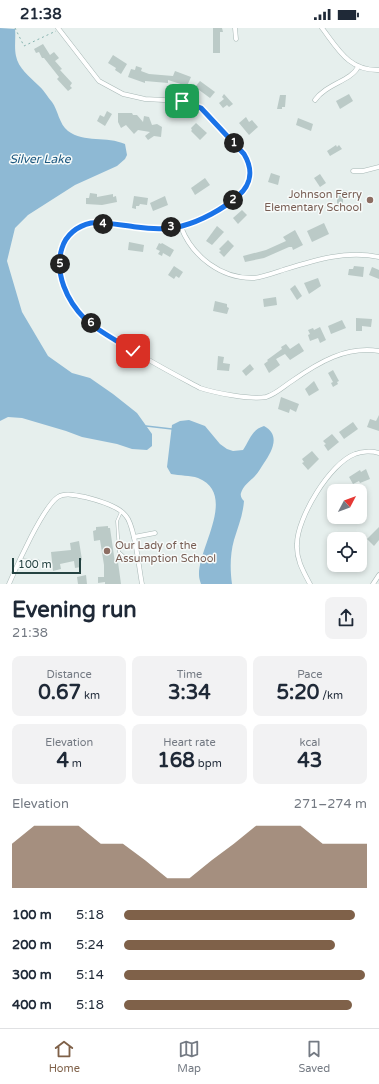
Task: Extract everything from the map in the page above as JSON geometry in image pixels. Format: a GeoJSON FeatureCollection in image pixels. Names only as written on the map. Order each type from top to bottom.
{"type":"FeatureCollection","features":[{"type":"Feature","properties":{"kind":"street"},"geometry":{"type":"LineString","coordinates":[[235,28],[236,39]]}},
{"type":"Feature","properties":{"kind":"street"},"geometry":{"type":"LineString","coordinates":[[322,28],[343,55],[358,67],[365,70],[379,70]]}},
{"type":"Feature","properties":{"kind":"street"},"geometry":{"type":"LineString","coordinates":[[58,29],[94,74],[105,85],[124,94],[135,97],[182,101],[201,108],[244,154],[249,162],[251,172],[250,179],[243,192],[234,200],[181,227],[140,228],[91,223],[71,232],[64,240],[60,253],[60,274],[75,307],[86,320],[133,351],[200,388],[212,392],[235,395],[265,397],[273,394],[304,372],[329,358],[353,351],[379,351]]}},
{"type":"Feature","properties":{"kind":"street"},"geometry":{"type":"LineString","coordinates":[[315,100],[323,91],[354,74],[358,67]]}},
{"type":"Feature","properties":{"kind":"street"},"geometry":{"type":"LineString","coordinates":[[353,171],[363,171],[379,167]]}},
{"type":"Feature","properties":{"kind":"street"},"geometry":{"type":"LineString","coordinates":[[181,227],[190,245],[198,255],[225,273],[238,277],[254,278],[344,254],[364,254],[379,257]]}},
{"type":"Feature","properties":{"kind":"street"},"geometry":{"type":"LineString","coordinates":[[310,584],[303,571],[298,556],[297,544],[301,523],[315,497],[340,463],[354,454],[363,452],[379,453]]}},
{"type":"Feature","properties":{"kind":"street"},"geometry":{"type":"LineString","coordinates":[[9,584],[46,511],[60,496],[74,495],[109,504],[127,516],[134,536],[142,584]]}},
{"type":"Feature","properties":{"kind":"street"},"geometry":{"type":"LineString","coordinates":[[134,536],[155,533]]}},
{"type":"Feature","properties":{"kind":"street"},"geometry":{"type":"LineString","coordinates":[[373,584],[379,575]]}},
{"type":"Feature","properties":{"kind":"lane"},"geometry":{"type":"LineString","coordinates":[[121,512],[116,521],[119,552],[126,558],[138,559]]}},
{"type":"Feature","properties":{"kind":"lane"},"geometry":{"type":"LineString","coordinates":[[20,560],[38,561]]}},
{"type":"Feature","properties":{"kind":"path"},"geometry":{"type":"LineString","coordinates":[[15,28],[24,46],[58,29]]}},
{"type":"Feature","properties":{"kind":"water","name":"Silver Lake"},"geometry":{"type":"Polygon","coordinates":[[[0,28],[15,29],[15,53],[19,64],[25,72],[42,88],[52,102],[63,125],[68,131],[81,137],[111,140],[125,144],[127,155],[125,159],[117,166],[75,185],[28,215],[15,228],[7,261],[22,312],[48,356],[72,373],[90,378],[137,413],[152,434],[152,446],[147,450],[132,449],[117,444],[82,437],[22,418],[8,417],[0,421],[0,28]]]}},
{"type":"Feature","properties":{"kind":"water"},"geometry":{"type":"Polygon","coordinates":[[[189,420],[205,426],[220,444],[233,451],[243,450],[253,433],[264,426],[269,430],[274,438],[272,448],[258,473],[245,486],[241,493],[241,497],[244,501],[232,551],[232,584],[201,584],[199,575],[200,564],[216,509],[215,496],[209,486],[198,478],[171,474],[167,467],[172,425],[180,421],[189,420]]]}},
{"type":"Feature","properties":{"kind":"building"},"geometry":{"type":"Polygon","coordinates":[[[213,28],[222,28],[223,32],[220,32],[220,53],[213,53],[213,28]]]}},
{"type":"Feature","properties":{"kind":"building"},"geometry":{"type":"Polygon","coordinates":[[[43,44],[50,55],[54,52],[59,58],[55,61],[62,69],[60,70],[72,83],[70,86],[72,88],[68,91],[57,79],[59,77],[44,58],[42,58],[39,52],[36,53],[34,49],[43,44]]]}},
{"type":"Feature","properties":{"kind":"building"},"geometry":{"type":"Polygon","coordinates":[[[113,55],[127,64],[121,74],[115,70],[116,68],[108,63],[113,55]]]}},
{"type":"Feature","properties":{"kind":"building"},"geometry":{"type":"Polygon","coordinates":[[[136,66],[142,68],[141,71],[149,74],[173,76],[175,71],[191,77],[187,86],[168,80],[168,83],[145,81],[145,83],[128,77],[131,69],[135,70],[136,66]]]}},
{"type":"Feature","properties":{"kind":"building"},"geometry":{"type":"Polygon","coordinates":[[[200,81],[215,92],[210,98],[195,87],[200,81]]]}},
{"type":"Feature","properties":{"kind":"building"},"geometry":{"type":"Polygon","coordinates":[[[224,94],[233,104],[229,107],[227,105],[223,108],[219,103],[224,99],[222,97],[224,94]]]}},
{"type":"Feature","properties":{"kind":"building"},"geometry":{"type":"Polygon","coordinates":[[[349,94],[353,101],[340,109],[336,101],[349,94]]]}},
{"type":"Feature","properties":{"kind":"building"},"geometry":{"type":"Polygon","coordinates":[[[280,95],[286,95],[285,107],[282,107],[282,109],[277,109],[280,95]]]}},
{"type":"Feature","properties":{"kind":"building"},"geometry":{"type":"Polygon","coordinates":[[[107,111],[112,114],[105,126],[97,121],[100,115],[104,117],[107,111]]]}},
{"type":"Feature","properties":{"kind":"building"},"geometry":{"type":"Polygon","coordinates":[[[118,113],[132,113],[133,115],[137,115],[143,122],[144,116],[149,117],[152,125],[157,124],[162,127],[161,137],[154,136],[148,140],[145,136],[150,132],[138,130],[134,134],[126,125],[121,128],[118,122],[118,113]]]}},
{"type":"Feature","properties":{"kind":"building"},"geometry":{"type":"Polygon","coordinates":[[[246,117],[249,122],[252,120],[258,127],[249,135],[239,123],[246,117]]]}},
{"type":"Feature","properties":{"kind":"building"},"geometry":{"type":"Polygon","coordinates":[[[298,118],[313,124],[311,131],[296,125],[298,118]]]}},
{"type":"Feature","properties":{"kind":"building"},"geometry":{"type":"Polygon","coordinates":[[[196,123],[207,133],[200,140],[191,131],[191,128],[196,123]]]}},
{"type":"Feature","properties":{"kind":"building"},"geometry":{"type":"Polygon","coordinates":[[[336,145],[337,147],[339,145],[342,149],[330,156],[327,151],[336,145]]]}},
{"type":"Feature","properties":{"kind":"building"},"geometry":{"type":"Polygon","coordinates":[[[271,173],[280,176],[278,185],[268,182],[271,173]]]}},
{"type":"Feature","properties":{"kind":"building"},"geometry":{"type":"Polygon","coordinates":[[[320,174],[326,183],[320,187],[314,178],[320,174]]]}},
{"type":"Feature","properties":{"kind":"building"},"geometry":{"type":"Polygon","coordinates":[[[205,178],[210,185],[195,195],[191,188],[205,178]]]}},
{"type":"Feature","properties":{"kind":"building"},"geometry":{"type":"Polygon","coordinates":[[[335,189],[348,191],[348,197],[343,197],[343,206],[337,206],[335,189]]]}},
{"type":"Feature","properties":{"kind":"building"},"geometry":{"type":"Polygon","coordinates":[[[90,193],[97,194],[97,197],[113,194],[113,197],[116,196],[117,202],[102,205],[86,204],[86,198],[89,198],[90,193]]]}},
{"type":"Feature","properties":{"kind":"building"},"geometry":{"type":"Polygon","coordinates":[[[134,196],[148,198],[147,205],[140,204],[139,206],[136,206],[136,209],[132,208],[134,196]]]}},
{"type":"Feature","properties":{"kind":"building"},"geometry":{"type":"Polygon","coordinates":[[[165,196],[168,205],[153,211],[150,203],[165,196]]]}},
{"type":"Feature","properties":{"kind":"building"},"geometry":{"type":"Polygon","coordinates":[[[242,210],[247,215],[238,224],[233,218],[242,210]]]}},
{"type":"Feature","properties":{"kind":"building"},"geometry":{"type":"Polygon","coordinates":[[[324,223],[329,234],[312,242],[307,231],[324,223]]]}},
{"type":"Feature","properties":{"kind":"building"},"geometry":{"type":"Polygon","coordinates":[[[217,226],[224,232],[212,245],[206,241],[217,226]]]}},
{"type":"Feature","properties":{"kind":"building"},"geometry":{"type":"Polygon","coordinates":[[[295,230],[303,245],[293,250],[292,247],[289,247],[264,258],[245,262],[243,256],[266,250],[286,241],[283,237],[295,230]]]}},
{"type":"Feature","properties":{"kind":"building"},"geometry":{"type":"Polygon","coordinates":[[[228,240],[234,246],[224,257],[219,252],[221,251],[219,249],[228,240]]]}},
{"type":"Feature","properties":{"kind":"building"},"geometry":{"type":"Polygon","coordinates":[[[129,242],[144,245],[143,252],[128,250],[129,242]]]}},
{"type":"Feature","properties":{"kind":"building"},"geometry":{"type":"Polygon","coordinates":[[[159,243],[162,243],[174,250],[170,257],[163,253],[162,256],[158,254],[160,251],[156,249],[159,243]]]}},
{"type":"Feature","properties":{"kind":"building"},"geometry":{"type":"Polygon","coordinates":[[[174,266],[183,272],[179,278],[176,276],[174,279],[168,275],[174,266]]]}},
{"type":"Feature","properties":{"kind":"building"},"geometry":{"type":"Polygon","coordinates":[[[354,266],[364,267],[363,277],[348,275],[349,269],[353,269],[354,266]]]}},
{"type":"Feature","properties":{"kind":"building"},"geometry":{"type":"Polygon","coordinates":[[[372,267],[379,270],[379,279],[369,275],[372,267]]]}},
{"type":"Feature","properties":{"kind":"building"},"geometry":{"type":"Polygon","coordinates":[[[318,278],[321,286],[309,294],[304,283],[318,278]]]}},
{"type":"Feature","properties":{"kind":"building"},"geometry":{"type":"Polygon","coordinates":[[[295,285],[302,296],[297,300],[290,289],[295,285]]]}},
{"type":"Feature","properties":{"kind":"building"},"geometry":{"type":"Polygon","coordinates":[[[276,297],[277,305],[264,307],[263,299],[276,297]]]}},
{"type":"Feature","properties":{"kind":"building"},"geometry":{"type":"Polygon","coordinates":[[[215,301],[227,304],[227,307],[229,308],[227,314],[213,311],[215,301]]]}},
{"type":"Feature","properties":{"kind":"building"},"geometry":{"type":"Polygon","coordinates":[[[356,318],[372,319],[371,327],[362,326],[362,331],[356,331],[356,318]]]}},
{"type":"Feature","properties":{"kind":"building"},"geometry":{"type":"Polygon","coordinates":[[[342,320],[346,328],[331,334],[328,326],[342,320]]]}},
{"type":"Feature","properties":{"kind":"building"},"geometry":{"type":"Polygon","coordinates":[[[320,327],[326,340],[320,343],[318,338],[310,341],[308,335],[310,334],[308,330],[313,328],[314,330],[320,327]]]}},
{"type":"Feature","properties":{"kind":"building"},"geometry":{"type":"Polygon","coordinates":[[[299,343],[304,351],[290,360],[285,354],[276,359],[280,365],[269,373],[264,364],[268,361],[267,360],[282,349],[281,347],[286,344],[290,349],[299,343]]]}},
{"type":"Feature","properties":{"kind":"building"},"geometry":{"type":"Polygon","coordinates":[[[218,356],[224,357],[223,363],[230,364],[229,371],[217,370],[218,356]]]}},
{"type":"Feature","properties":{"kind":"building"},"geometry":{"type":"Polygon","coordinates":[[[250,364],[254,369],[246,376],[242,371],[250,364]]]}},
{"type":"Feature","properties":{"kind":"building"},"geometry":{"type":"Polygon","coordinates":[[[333,370],[339,381],[337,382],[338,384],[333,387],[331,383],[333,382],[328,373],[333,370]]]}},
{"type":"Feature","properties":{"kind":"building"},"geometry":{"type":"Polygon","coordinates":[[[314,381],[319,390],[309,396],[305,389],[314,381]]]}},
{"type":"Feature","properties":{"kind":"building"},"geometry":{"type":"Polygon","coordinates":[[[281,397],[299,404],[296,412],[290,409],[289,413],[278,409],[281,397]]]}},
{"type":"Feature","properties":{"kind":"building"},"geometry":{"type":"Polygon","coordinates":[[[379,415],[379,431],[367,427],[370,419],[376,421],[379,415]]]}},
{"type":"Feature","properties":{"kind":"building"},"geometry":{"type":"Polygon","coordinates":[[[353,422],[358,429],[344,439],[339,432],[353,422]]]}},
{"type":"Feature","properties":{"kind":"building"},"geometry":{"type":"Polygon","coordinates":[[[332,434],[339,442],[328,451],[324,445],[326,444],[323,441],[332,434]]]}},
{"type":"Feature","properties":{"kind":"building"},"geometry":{"type":"Polygon","coordinates":[[[312,451],[319,459],[308,470],[302,463],[304,462],[302,459],[312,451]]]}},
{"type":"Feature","properties":{"kind":"building"},"geometry":{"type":"Polygon","coordinates":[[[366,469],[370,479],[353,484],[349,477],[360,470],[361,472],[366,469]]]}},
{"type":"Feature","properties":{"kind":"building","name":"Our Lady of the Assumption School"},"geometry":{"type":"Polygon","coordinates":[[[108,526],[108,528],[110,528],[115,563],[118,562],[121,584],[105,584],[105,582],[98,583],[98,577],[104,577],[104,565],[100,540],[94,541],[93,531],[96,530],[96,527],[108,526]]]}},
{"type":"Feature","properties":{"kind":"building"},"geometry":{"type":"Polygon","coordinates":[[[379,527],[379,540],[374,546],[367,539],[379,527]]]}},
{"type":"Feature","properties":{"kind":"building"},"geometry":{"type":"Polygon","coordinates":[[[79,541],[82,560],[80,561],[81,567],[75,568],[74,561],[60,564],[61,569],[53,571],[51,552],[71,550],[70,543],[79,541]]]}},
{"type":"Feature","properties":{"kind":"building"},"geometry":{"type":"Polygon","coordinates":[[[86,575],[87,584],[78,584],[77,577],[86,575]]]}},
{"type":"Feature","properties":{"kind":"waterway"},"geometry":{"type":"LineString","coordinates":[[146,426],[172,429]]}},
{"type":"Feature","properties":{"kind":"place","name":"Johnson Ferry Elementary School"},"geometry":{"type":"Point","coordinates":[370,200]}},
{"type":"Feature","properties":{"kind":"place","name":"Our Lady of the Assumption School"},"geometry":{"type":"Point","coordinates":[107,551]}},
{"type":"Feature","properties":{"kind":"route"},"geometry":{"type":"LineString","coordinates":[[133,351],[86,320],[75,307],[62,283],[60,274],[60,253],[64,240],[71,232],[91,223],[140,228],[181,227],[213,212],[234,200],[243,192],[250,179],[251,172],[249,162],[244,154],[201,108],[182,101]]}}]}
